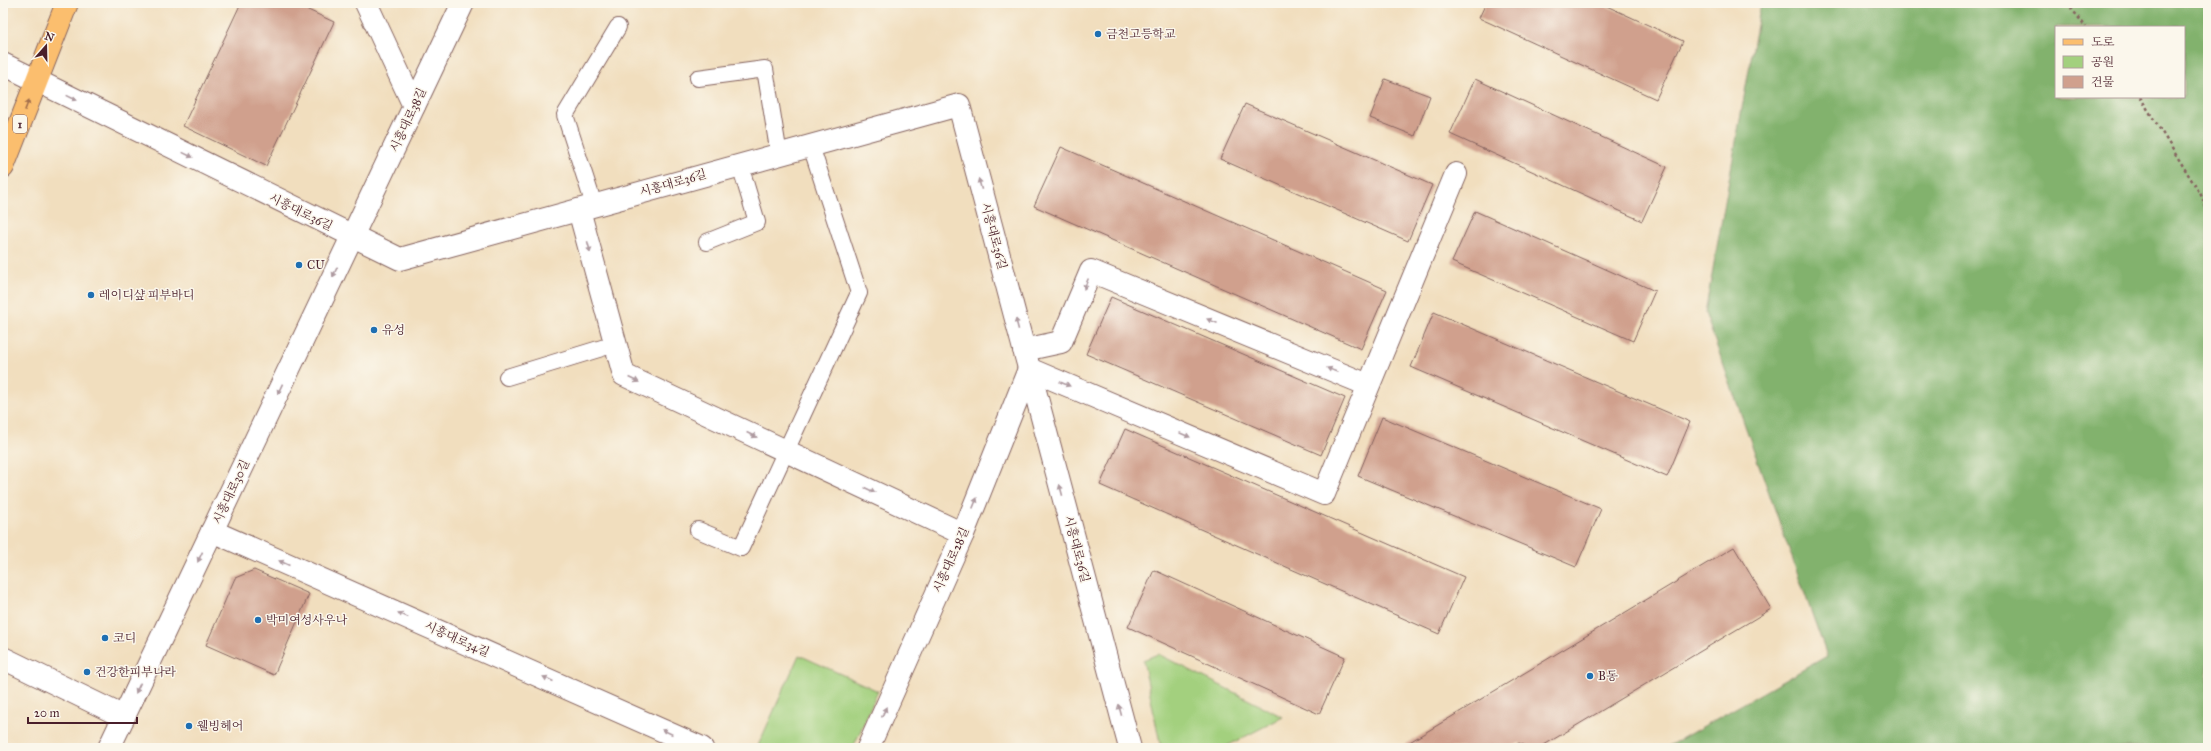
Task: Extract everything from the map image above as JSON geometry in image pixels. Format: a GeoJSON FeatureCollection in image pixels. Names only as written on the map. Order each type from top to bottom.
{"type":"FeatureCollection","features":[{"type":"Feature","properties":{"kind":"main road","name":"1"},"geometry":{"type":"LineString","coordinates":[[3,167],[67,3]]}},
{"type":"Feature","properties":{"kind":"street"},"geometry":{"type":"LineString","coordinates":[[366,3],[414,106]]}},
{"type":"Feature","properties":{"kind":"street","name":"시흥대로38길"},"geometry":{"type":"LineString","coordinates":[[352,237],[463,3]]}},
{"type":"Feature","properties":{"kind":"street","name":"시흥대로36길"},"geometry":{"type":"LineString","coordinates":[[3,64],[400,260],[959,105],[1130,748]]}},
{"type":"Feature","properties":{"kind":"street"},"geometry":{"type":"LineString","coordinates":[[1027,359],[1324,494],[1368,384],[1456,174]]}},
{"type":"Feature","properties":{"kind":"street"},"geometry":{"type":"LineString","coordinates":[[586,208],[615,344],[624,375],[963,534]]}},
{"type":"Feature","properties":{"kind":"street","name":"시흥대로30길"},"geometry":{"type":"LineString","coordinates":[[109,748],[352,237]]}},
{"type":"Feature","properties":{"kind":"street"},"geometry":{"type":"LineString","coordinates":[[1027,359],[1061,342],[1091,271],[1368,384]]}},
{"type":"Feature","properties":{"kind":"street","name":"시흥대로28길"},"geometry":{"type":"LineString","coordinates":[[868,748],[963,534],[1027,359]]}},
{"type":"Feature","properties":{"kind":"street","name":"시흥대로34길"},"geometry":{"type":"LineString","coordinates":[[212,531],[702,748]]}},
{"type":"Feature","properties":{"kind":"street"},"geometry":{"type":"LineString","coordinates":[[3,658],[124,717]]}},
{"type":"Feature","properties":{"kind":"lane"},"geometry":{"type":"LineString","coordinates":[[586,208],[565,115],[618,27]]}},
{"type":"Feature","properties":{"kind":"lane"},"geometry":{"type":"LineString","coordinates":[[698,78],[765,69],[779,155]]}},
{"type":"Feature","properties":{"kind":"lane"},"geometry":{"type":"LineString","coordinates":[[698,530],[741,548],[785,450],[859,293],[811,146]]}},
{"type":"Feature","properties":{"kind":"lane"},"geometry":{"type":"LineString","coordinates":[[707,242],[757,222],[740,165]]}},
{"type":"Feature","properties":{"kind":"lane"},"geometry":{"type":"LineString","coordinates":[[507,377],[615,344]]}},
{"type":"Feature","properties":{"kind":"path"},"geometry":{"type":"LineString","coordinates":[[2067,3],[2085,26]]}},
{"type":"Feature","properties":{"kind":"path"},"geometry":{"type":"LineString","coordinates":[[2141,98],[2201,195],[2208,213]]}},
{"type":"Feature","properties":{"kind":"green space"},"geometry":{"type":"Polygon","coordinates":[[[1761,3],[2208,3],[2208,748],[1665,748],[1827,656],[1705,313],[1761,3]]]}},
{"type":"Feature","properties":{"kind":"green space"},"geometry":{"type":"Polygon","coordinates":[[[1158,654],[1283,717],[1223,748],[1161,748],[1143,660],[1158,654]]]}},
{"type":"Feature","properties":{"kind":"green space"},"geometry":{"type":"Polygon","coordinates":[[[799,655],[878,691],[853,748],[757,748],[799,655]]]}},
{"type":"Feature","properties":{"kind":"building"},"geometry":{"type":"Polygon","coordinates":[[[241,3],[293,3],[334,22],[266,166],[183,126],[241,3]]]}},
{"type":"Feature","properties":{"kind":"building"},"geometry":{"type":"Polygon","coordinates":[[[1486,3],[1600,3],[1683,41],[1656,99],[1479,18],[1486,3]]]}},
{"type":"Feature","properties":{"kind":"building"},"geometry":{"type":"Polygon","coordinates":[[[1385,79],[1430,96],[1415,136],[1370,118],[1385,79]]]}},
{"type":"Feature","properties":{"kind":"building"},"geometry":{"type":"Polygon","coordinates":[[[1475,79],[1667,167],[1642,221],[1450,134],[1475,79]]]}},
{"type":"Feature","properties":{"kind":"building"},"geometry":{"type":"Polygon","coordinates":[[[1245,104],[1432,185],[1408,241],[1220,159],[1245,104]]]}},
{"type":"Feature","properties":{"kind":"building"},"geometry":{"type":"Polygon","coordinates":[[[1061,147],[1387,290],[1361,349],[1034,206],[1061,147]]]}},
{"type":"Feature","properties":{"kind":"building"},"geometry":{"type":"Polygon","coordinates":[[[1475,211],[1655,291],[1633,341],[1452,262],[1475,211]]]}},
{"type":"Feature","properties":{"kind":"building"},"geometry":{"type":"Polygon","coordinates":[[[1111,297],[1345,398],[1321,455],[1086,354],[1111,297]]]}},
{"type":"Feature","properties":{"kind":"building"},"geometry":{"type":"Polygon","coordinates":[[[1434,312],[1690,422],[1667,477],[1411,367],[1434,312]]]}},
{"type":"Feature","properties":{"kind":"building"},"geometry":{"type":"Polygon","coordinates":[[[1382,417],[1601,509],[1576,567],[1358,476],[1382,417]]]}},
{"type":"Feature","properties":{"kind":"building"},"geometry":{"type":"Polygon","coordinates":[[[1125,429],[1464,577],[1439,634],[1100,485],[1125,429]]]}},
{"type":"Feature","properties":{"kind":"building","name":"B동"},"geometry":{"type":"Polygon","coordinates":[[[1734,547],[1771,609],[1539,748],[1531,748],[1519,743],[1510,748],[1404,748],[1403,746],[1734,547]]]}},
{"type":"Feature","properties":{"kind":"building","name":"박미여성사우나"},"geometry":{"type":"Polygon","coordinates":[[[254,570],[309,594],[274,675],[206,645],[235,578],[254,570]]]}},
{"type":"Feature","properties":{"kind":"building"},"geometry":{"type":"Polygon","coordinates":[[[1154,570],[1345,657],[1319,714],[1128,627],[1154,570]]]}},
{"type":"Feature","properties":{"kind":"place","name":"금천고등학교"},"geometry":{"type":"Point","coordinates":[1098,34]}},
{"type":"Feature","properties":{"kind":"place","name":"CU"},"geometry":{"type":"Point","coordinates":[299,265]}},
{"type":"Feature","properties":{"kind":"place","name":"레이디샾 피부바디"},"geometry":{"type":"Point","coordinates":[91,295]}},
{"type":"Feature","properties":{"kind":"place","name":"유성"},"geometry":{"type":"Point","coordinates":[374,330]}},
{"type":"Feature","properties":{"kind":"place","name":"박미여성사우나"},"geometry":{"type":"Point","coordinates":[258,620]}},
{"type":"Feature","properties":{"kind":"place","name":"코디"},"geometry":{"type":"Point","coordinates":[105,638]}},
{"type":"Feature","properties":{"kind":"place","name":"건강한피부나라"},"geometry":{"type":"Point","coordinates":[87,672]}},
{"type":"Feature","properties":{"kind":"place","name":"B동"},"geometry":{"type":"Point","coordinates":[1590,676]}},
{"type":"Feature","properties":{"kind":"place","name":"웰빙헤어"},"geometry":{"type":"Point","coordinates":[189,726]}}]}
